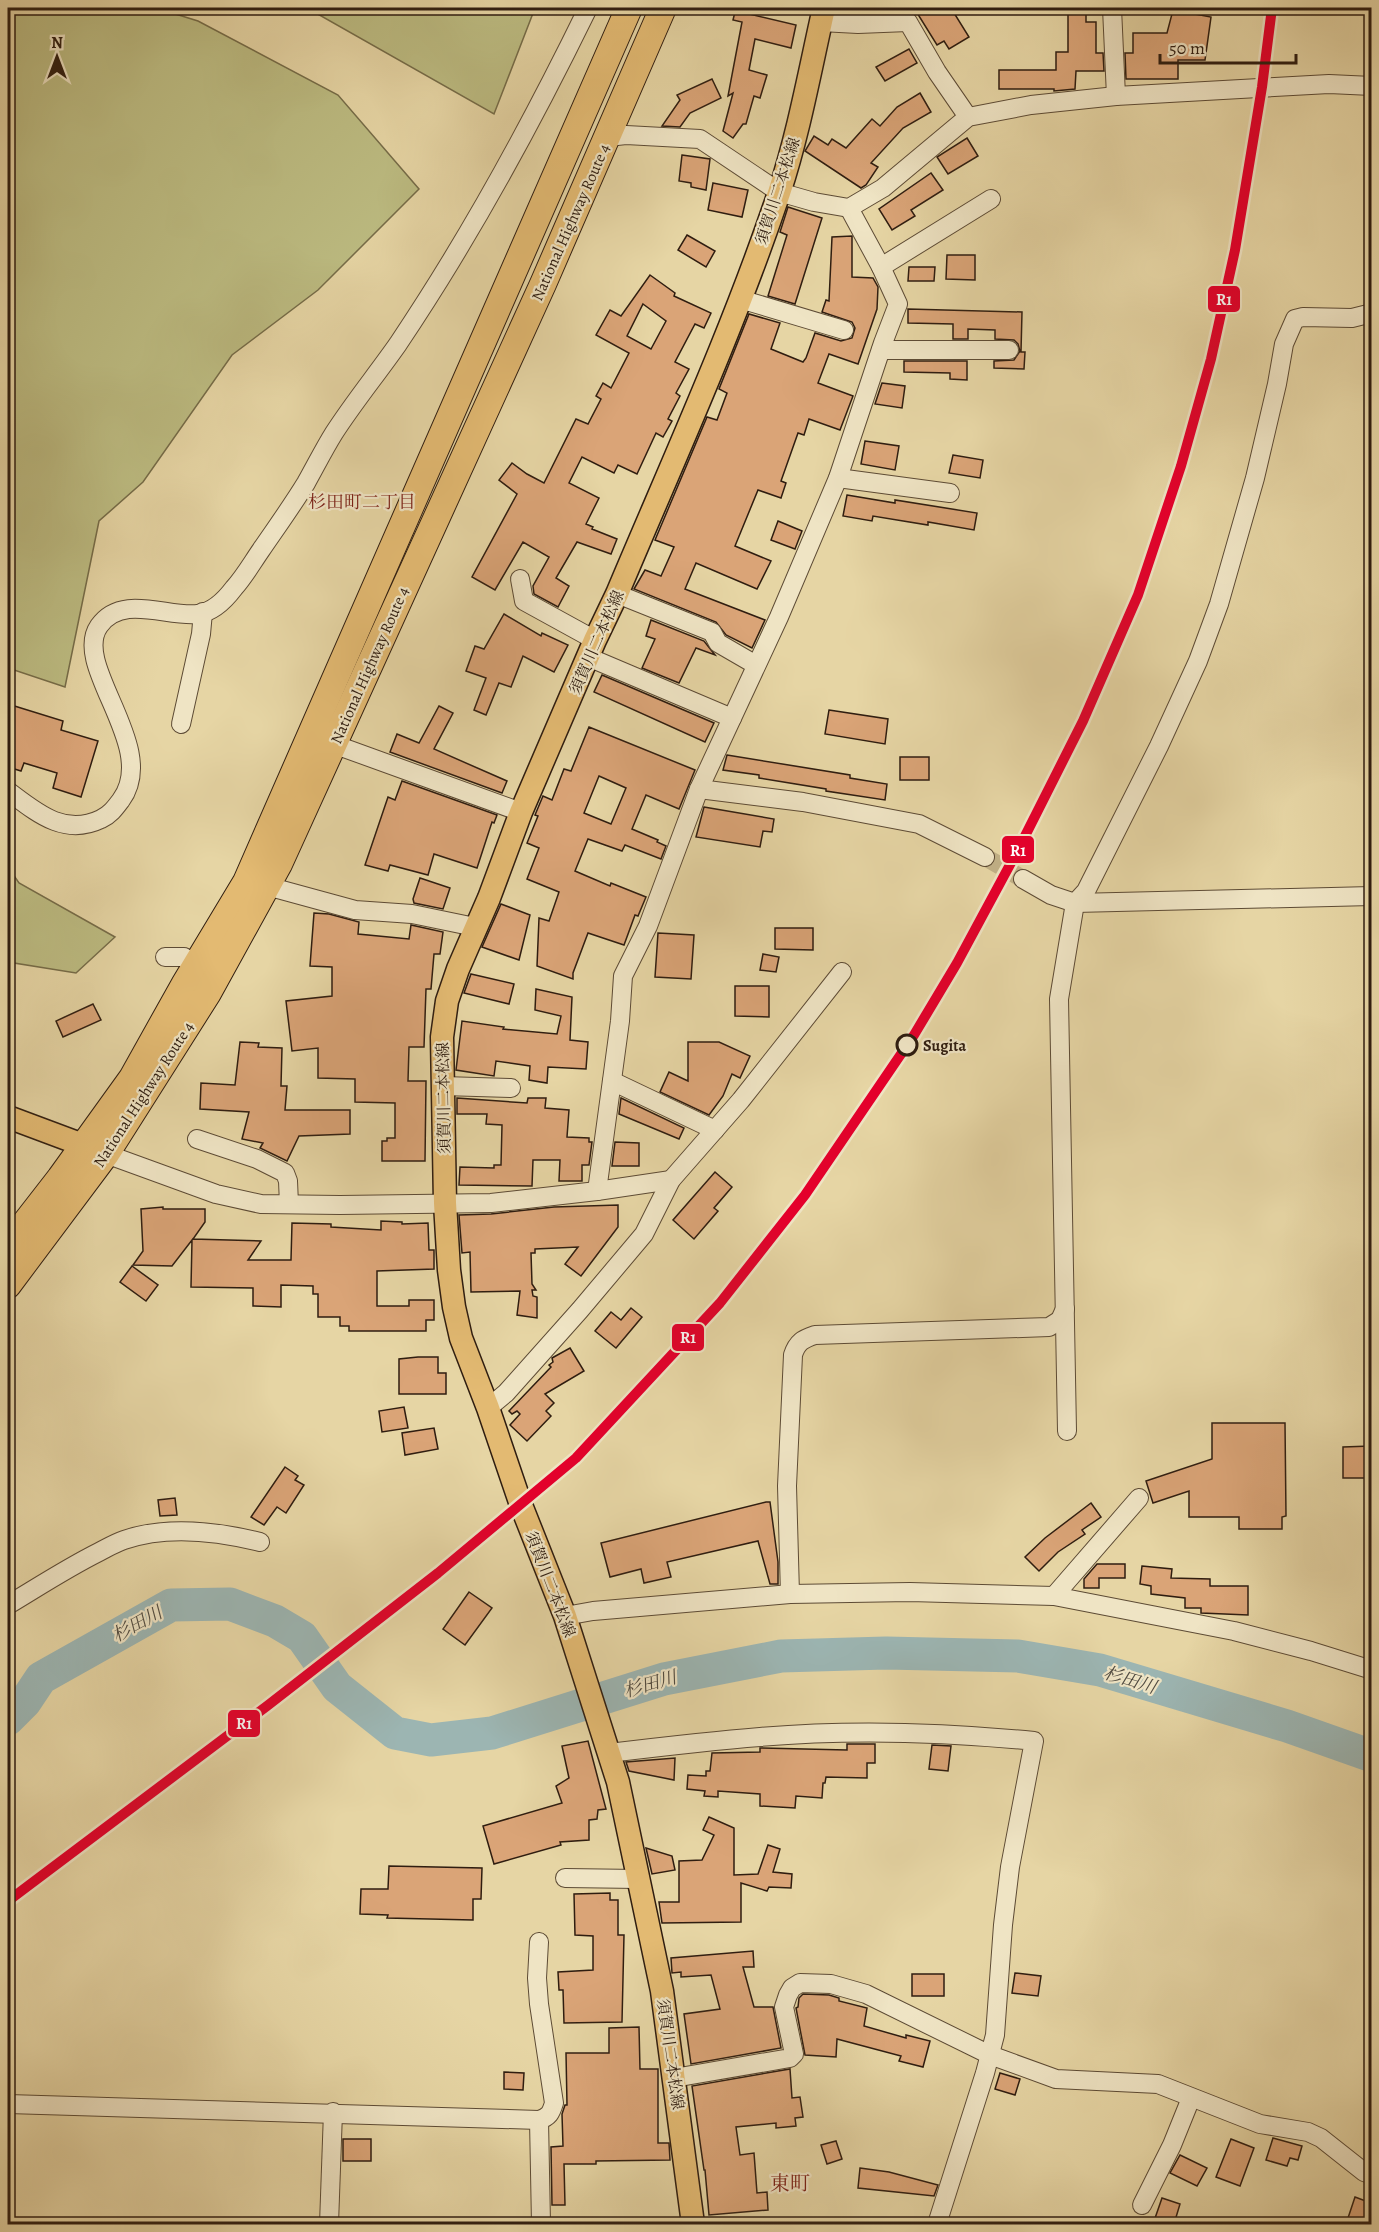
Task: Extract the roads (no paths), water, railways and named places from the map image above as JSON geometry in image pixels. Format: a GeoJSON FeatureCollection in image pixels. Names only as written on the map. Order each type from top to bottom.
{"type":"FeatureCollection","features":[{"type":"Feature","properties":{"kind":"highway","name":"National Highway Route 4"},"geometry":{"type":"LineString","coordinates":[[8,1245],[95,1149],[196,964],[246,882],[630,8]]}},
{"type":"Feature","properties":{"kind":"highway","name":"National Highway Route 4"},"geometry":{"type":"LineString","coordinates":[[8,1285],[95,1149],[208,993],[267,886],[543,284],[663,8]]}},
{"type":"Feature","properties":{"kind":"main road","name":"須賀川二本松線"},"geometry":{"type":"LineString","coordinates":[[693,2224],[662,1991],[618,1782],[567,1622],[521,1505],[488,1408],[467,1355],[454,1306],[445,1203],[442,1037],[447,1001],[521,812],[617,594],[740,299],[779,192],[796,135],[823,15]]}},
{"type":"Feature","properties":{"kind":"main road"},"geometry":{"type":"LineString","coordinates":[[8,1117],[95,1149]]}},
{"type":"Feature","properties":{"kind":"street"},"geometry":{"type":"LineString","coordinates":[[8,791],[53,821],[63,825],[81,825],[100,820],[112,812],[125,794],[131,778],[131,757],[108,689],[95,662],[93,649],[96,633],[108,617],[126,609],[197,614],[219,605],[235,587],[304,486],[334,433],[399,343],[451,261],[549,88],[588,8]]}},
{"type":"Feature","properties":{"kind":"street"},"geometry":{"type":"LineString","coordinates":[[1112,8],[1116,96]]}},
{"type":"Feature","properties":{"kind":"street"},"geometry":{"type":"LineString","coordinates":[[823,15],[858,24],[908,22],[937,72],[968,117]]}},
{"type":"Feature","properties":{"kind":"street"},"geometry":{"type":"LineString","coordinates":[[608,137],[626,135],[700,139],[779,192],[814,202],[849,208],[883,188],[968,117],[1031,105],[1116,96],[1329,84],[1371,86]]}},
{"type":"Feature","properties":{"kind":"street"},"geometry":{"type":"LineString","coordinates":[[881,267],[991,199]]}},
{"type":"Feature","properties":{"kind":"street"},"geometry":{"type":"LineString","coordinates":[[597,1191],[623,976],[648,926],[699,789],[779,616],[838,478],[898,304],[849,208]]}},
{"type":"Feature","properties":{"kind":"street"},"geometry":{"type":"LineString","coordinates":[[740,299],[844,330]]}},
{"type":"Feature","properties":{"kind":"street"},"geometry":{"type":"LineString","coordinates":[[1067,1431],[1059,999],[1075,903],[1086,891],[1159,746],[1198,661],[1219,604],[1255,478],[1284,345],[1295,320],[1303,317],[1352,318],[1371,313]]}},
{"type":"Feature","properties":{"kind":"street"},"geometry":{"type":"LineString","coordinates":[[881,350],[1009,350]]}},
{"type":"Feature","properties":{"kind":"street"},"geometry":{"type":"LineString","coordinates":[[838,478],[950,493]]}},
{"type":"Feature","properties":{"kind":"street"},"geometry":{"type":"LineString","coordinates":[[520,579],[524,601],[592,648],[732,718]]}},
{"type":"Feature","properties":{"kind":"street"},"geometry":{"type":"LineString","coordinates":[[617,594],[712,632],[718,642],[756,665]]}},
{"type":"Feature","properties":{"kind":"street"},"geometry":{"type":"LineString","coordinates":[[181,724],[201,634],[203,612]]}},
{"type":"Feature","properties":{"kind":"street"},"geometry":{"type":"LineString","coordinates":[[333,744],[521,812]]}},
{"type":"Feature","properties":{"kind":"street"},"geometry":{"type":"LineString","coordinates":[[699,789],[803,802],[919,824],[986,857]]}},
{"type":"Feature","properties":{"kind":"street"},"geometry":{"type":"LineString","coordinates":[[1023,879],[1051,895],[1075,903],[1371,896]]}},
{"type":"Feature","properties":{"kind":"street"},"geometry":{"type":"LineString","coordinates":[[267,886],[355,910],[412,914],[475,927]]}},
{"type":"Feature","properties":{"kind":"street"},"geometry":{"type":"LineString","coordinates":[[165,957],[184,957],[196,964]]}},
{"type":"Feature","properties":{"kind":"street"},"geometry":{"type":"LineString","coordinates":[[488,1408],[506,1393],[644,1234],[671,1180],[791,1039],[842,972]]}},
{"type":"Feature","properties":{"kind":"street"},"geometry":{"type":"LineString","coordinates":[[612,1081],[715,1130]]}},
{"type":"Feature","properties":{"kind":"street"},"geometry":{"type":"LineString","coordinates":[[442,1086],[511,1088]]}},
{"type":"Feature","properties":{"kind":"street"},"geometry":{"type":"LineString","coordinates":[[197,1139],[257,1159],[285,1173],[288,1181],[289,1204]]}},
{"type":"Feature","properties":{"kind":"street"},"geometry":{"type":"LineString","coordinates":[[95,1149],[216,1194],[261,1204],[491,1203],[671,1180]]}},
{"type":"Feature","properties":{"kind":"street"},"geometry":{"type":"LineString","coordinates":[[790,1594],[787,1486],[795,1346],[802,1339],[815,1335],[1049,1327],[1060,1320],[1065,1309]]}},
{"type":"Feature","properties":{"kind":"street"},"geometry":{"type":"LineString","coordinates":[[1054,1596],[1139,1498]]}},
{"type":"Feature","properties":{"kind":"street"},"geometry":{"type":"LineString","coordinates":[[8,1605],[72,1566],[124,1540],[166,1532],[204,1532],[230,1534],[260,1542]]}},
{"type":"Feature","properties":{"kind":"street"},"geometry":{"type":"LineString","coordinates":[[567,1622],[593,1611],[790,1594],[910,1592],[1054,1596],[1234,1631],[1311,1651],[1371,1670]]}},
{"type":"Feature","properties":{"kind":"street"},"geometry":{"type":"LineString","coordinates":[[608,1747],[887,1732],[1034,1741],[1010,1867],[1003,1925],[995,2035],[937,2224]]}},
{"type":"Feature","properties":{"kind":"street"},"geometry":{"type":"LineString","coordinates":[[565,1878],[638,1879]]}},
{"type":"Feature","properties":{"kind":"street"},"geometry":{"type":"LineString","coordinates":[[8,2104],[539,2120],[546,2118],[552,2112],[554,2103],[538,1987],[539,1942]]}},
{"type":"Feature","properties":{"kind":"street"},"geometry":{"type":"LineString","coordinates":[[674,2078],[790,2058],[794,2054],[784,2007],[788,1995],[792,1988],[800,1983],[831,1984],[866,1994],[990,2055],[1056,2079],[1158,2084],[1260,2124],[1308,2132],[1321,2138],[1371,2175]]}},
{"type":"Feature","properties":{"kind":"street"},"geometry":{"type":"LineString","coordinates":[[1142,2205],[1172,2145],[1191,2098]]}},
{"type":"Feature","properties":{"kind":"street"},"geometry":{"type":"LineString","coordinates":[[329,2224],[333,2112]]}},
{"type":"Feature","properties":{"kind":"street"},"geometry":{"type":"LineString","coordinates":[[539,2120],[541,2224]]}},
{"type":"Feature","properties":{"kind":"waterway","name":"杉田川"},"geometry":{"type":"LineString","coordinates":[[8,1719],[25,1702],[41,1678],[171,1605],[230,1604],[275,1621],[302,1637],[337,1687],[395,1733],[431,1740],[492,1733],[664,1679],[781,1656],[886,1653],[1018,1656],[1100,1670],[1287,1726],[1372,1756]]}},
{"type":"Feature","properties":{"kind":"tunnel"},"geometry":{"type":"LineString","coordinates":[[985,857],[1023,879]]}},
{"type":"Feature","properties":{"kind":"place","name":"Sugita"},"geometry":{"type":"Point","coordinates":[907,1045]}},
{"type":"Feature","properties":{"kind":"district","name":"杉田町二丁目"},"geometry":{"type":"Point","coordinates":[362,502]}},
{"type":"Feature","properties":{"kind":"district","name":"東町"},"geometry":{"type":"Point","coordinates":[790,2183]}}]}
